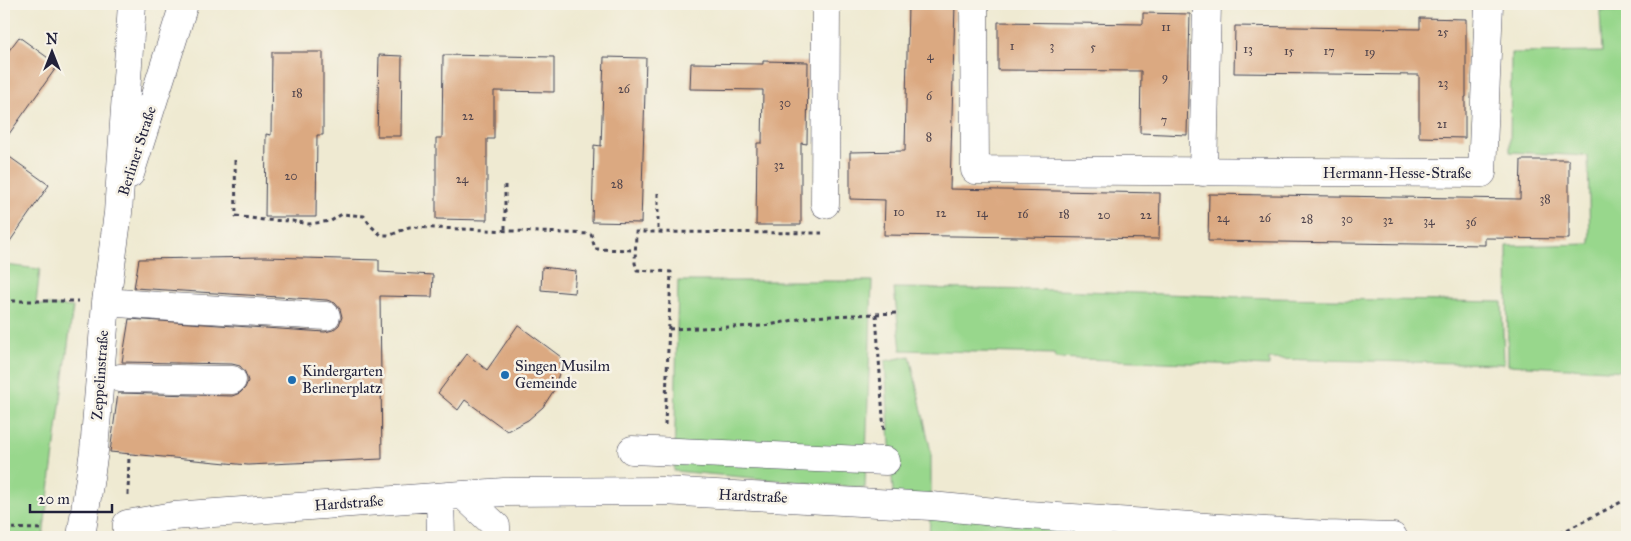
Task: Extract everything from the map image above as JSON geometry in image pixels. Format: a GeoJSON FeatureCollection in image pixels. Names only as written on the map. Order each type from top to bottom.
{"type":"FeatureCollection","features":[{"type":"Feature","properties":{"kind":"street","name":"Berliner Straße"},"geometry":{"type":"LineString","coordinates":[[118,213],[132,4]]}},
{"type":"Feature","properties":{"kind":"street","name":"Berliner Straße"},"geometry":{"type":"LineString","coordinates":[[118,213],[184,4]]}},
{"type":"Feature","properties":{"kind":"street"},"geometry":{"type":"LineString","coordinates":[[824,204],[826,4]]}},
{"type":"Feature","properties":{"kind":"street","name":"Hermann-Hesse-Straße"},"geometry":{"type":"LineString","coordinates":[[974,4],[975,170],[1482,173],[1489,4]]}},
{"type":"Feature","properties":{"kind":"street"},"geometry":{"type":"LineString","coordinates":[[1203,172],[1207,4]]}},
{"type":"Feature","properties":{"kind":"street","name":"Zeppelinstraße"},"geometry":{"type":"LineString","coordinates":[[80,537],[96,435],[106,302],[118,213]]}},
{"type":"Feature","properties":{"kind":"street"},"geometry":{"type":"LineString","coordinates":[[106,302],[171,308],[326,316]]}},
{"type":"Feature","properties":{"kind":"street"},"geometry":{"type":"LineString","coordinates":[[120,378],[232,380]]}},
{"type":"Feature","properties":{"kind":"street"},"geometry":{"type":"LineString","coordinates":[[632,450],[886,461]]}},
{"type":"Feature","properties":{"kind":"street","name":"Hardstraße"},"geometry":{"type":"LineString","coordinates":[[127,530],[173,516],[504,492],[663,491],[931,506],[1249,534],[1393,537]]}},
{"type":"Feature","properties":{"kind":"street"},"geometry":{"type":"LineString","coordinates":[[441,537],[451,496],[496,526],[496,537]]}},
{"type":"Feature","properties":{"kind":"path"},"geometry":{"type":"LineString","coordinates":[[235,160],[236,216],[309,224],[332,221],[342,214],[364,216],[381,235],[392,235],[409,227],[591,234],[595,249],[634,250]]}},
{"type":"Feature","properties":{"kind":"path"},"geometry":{"type":"LineString","coordinates":[[505,185],[505,230]]}},
{"type":"Feature","properties":{"kind":"path"},"geometry":{"type":"LineString","coordinates":[[658,194],[658,232]]}},
{"type":"Feature","properties":{"kind":"path"},"geometry":{"type":"LineString","coordinates":[[664,451],[671,272],[637,270],[634,250],[636,232],[824,233],[824,204]]}},
{"type":"Feature","properties":{"kind":"path"},"geometry":{"type":"LineString","coordinates":[[4,301],[106,302]]}},
{"type":"Feature","properties":{"kind":"path"},"geometry":{"type":"LineString","coordinates":[[669,329],[764,326],[810,317],[897,313]]}},
{"type":"Feature","properties":{"kind":"path"},"geometry":{"type":"LineString","coordinates":[[876,314],[886,461]]}},
{"type":"Feature","properties":{"kind":"path"},"geometry":{"type":"LineString","coordinates":[[127,530],[129,454]]}},
{"type":"Feature","properties":{"kind":"path"},"geometry":{"type":"LineString","coordinates":[[1553,537],[1627,499]]}},
{"type":"Feature","properties":{"kind":"path"},"geometry":{"type":"LineString","coordinates":[[4,528],[42,529]]}},
{"type":"Feature","properties":{"kind":"green space"},"geometry":{"type":"Polygon","coordinates":[[[1600,11],[1627,11],[1627,371],[1508,365],[1507,246],[1590,244],[1588,156],[1510,152],[1511,53],[1602,52],[1600,11]]]}},
{"type":"Feature","properties":{"kind":"green space"},"geometry":{"type":"Polygon","coordinates":[[[4,265],[40,269],[36,304],[73,307],[43,536],[4,534],[4,265]]]}},
{"type":"Feature","properties":{"kind":"green space"},"geometry":{"type":"Polygon","coordinates":[[[678,281],[872,281],[865,488],[674,471],[678,281]]]}},
{"type":"Feature","properties":{"kind":"green space"},"geometry":{"type":"Polygon","coordinates":[[[894,288],[1057,290],[1271,298],[1502,302],[1504,364],[1269,359],[1269,366],[1055,358],[1054,354],[901,350],[894,288]]]}},
{"type":"Feature","properties":{"kind":"green space"},"geometry":{"type":"Polygon","coordinates":[[[910,356],[931,452],[931,497],[893,494],[885,361],[910,356]]]}},
{"type":"Feature","properties":{"kind":"green space"},"geometry":{"type":"Polygon","coordinates":[[[930,516],[1100,526],[1100,537],[929,537],[930,516]]]}},
{"type":"Feature","properties":{"kind":"building"},"geometry":{"type":"Polygon","coordinates":[[[908,4],[955,4],[950,189],[1160,193],[1159,239],[884,235],[885,200],[850,199],[850,152],[905,151],[908,4]]]}},
{"type":"Feature","properties":{"kind":"building"},"geometry":{"type":"Polygon","coordinates":[[[1143,13],[1190,14],[1187,135],[1140,133],[1141,71],[998,70],[998,22],[1143,24],[1143,13]]]}},
{"type":"Feature","properties":{"kind":"building"},"geometry":{"type":"Polygon","coordinates":[[[1420,18],[1466,19],[1465,138],[1419,137],[1419,75],[1234,73],[1235,26],[1420,29],[1420,18]]]}},
{"type":"Feature","properties":{"kind":"building"},"geometry":{"type":"Polygon","coordinates":[[[19,37],[58,65],[4,141],[4,57],[19,37]]]}},
{"type":"Feature","properties":{"kind":"building"},"geometry":{"type":"Polygon","coordinates":[[[272,52],[323,52],[323,135],[317,135],[316,217],[265,217],[266,134],[271,135],[272,52]]]}},
{"type":"Feature","properties":{"kind":"building"},"geometry":{"type":"Polygon","coordinates":[[[379,55],[402,56],[401,136],[377,136],[379,55]]]}},
{"type":"Feature","properties":{"kind":"building"},"geometry":{"type":"Polygon","coordinates":[[[443,55],[554,57],[554,92],[494,91],[494,139],[487,139],[487,220],[436,219],[436,138],[442,138],[443,55]]]}},
{"type":"Feature","properties":{"kind":"building"},"geometry":{"type":"Polygon","coordinates":[[[604,57],[646,58],[641,223],[592,222],[594,145],[601,146],[604,57]]]}},
{"type":"Feature","properties":{"kind":"building"},"geometry":{"type":"Polygon","coordinates":[[[763,61],[808,62],[807,144],[801,143],[801,225],[756,225],[757,143],[762,143],[763,90],[690,89],[691,63],[763,64],[763,61]]]}},
{"type":"Feature","properties":{"kind":"building"},"geometry":{"type":"Polygon","coordinates":[[[4,153],[49,185],[4,250],[4,153]]]}},
{"type":"Feature","properties":{"kind":"building"},"geometry":{"type":"Polygon","coordinates":[[[1521,160],[1569,160],[1569,239],[1485,238],[1485,245],[1208,241],[1209,194],[1520,199],[1521,160]]]}},
{"type":"Feature","properties":{"kind":"building"},"geometry":{"type":"Polygon","coordinates":[[[265,257],[379,260],[379,272],[433,275],[432,297],[380,296],[382,459],[248,465],[110,452],[118,393],[232,396],[240,393],[248,381],[245,372],[240,366],[232,364],[122,362],[129,319],[325,332],[333,330],[339,325],[342,317],[340,309],[335,303],[327,300],[134,288],[139,259],[265,257]]]}},
{"type":"Feature","properties":{"kind":"building"},"geometry":{"type":"Polygon","coordinates":[[[542,267],[576,271],[574,293],[541,290],[542,267]]]}},
{"type":"Feature","properties":{"kind":"building","name":"Singen Musilm Gemeinde"},"geometry":{"type":"Polygon","coordinates":[[[518,325],[561,357],[560,370],[554,390],[543,407],[528,420],[507,431],[465,400],[458,410],[438,393],[467,354],[487,370],[518,325]]]}},
{"type":"Feature","properties":{"kind":"place","name":"Singen Musilm Gemeinde"},"geometry":{"type":"Point","coordinates":[505,375]}},
{"type":"Feature","properties":{"kind":"place","name":"Kindergarten Berlinerplatz"},"geometry":{"type":"Point","coordinates":[292,380]}}]}
